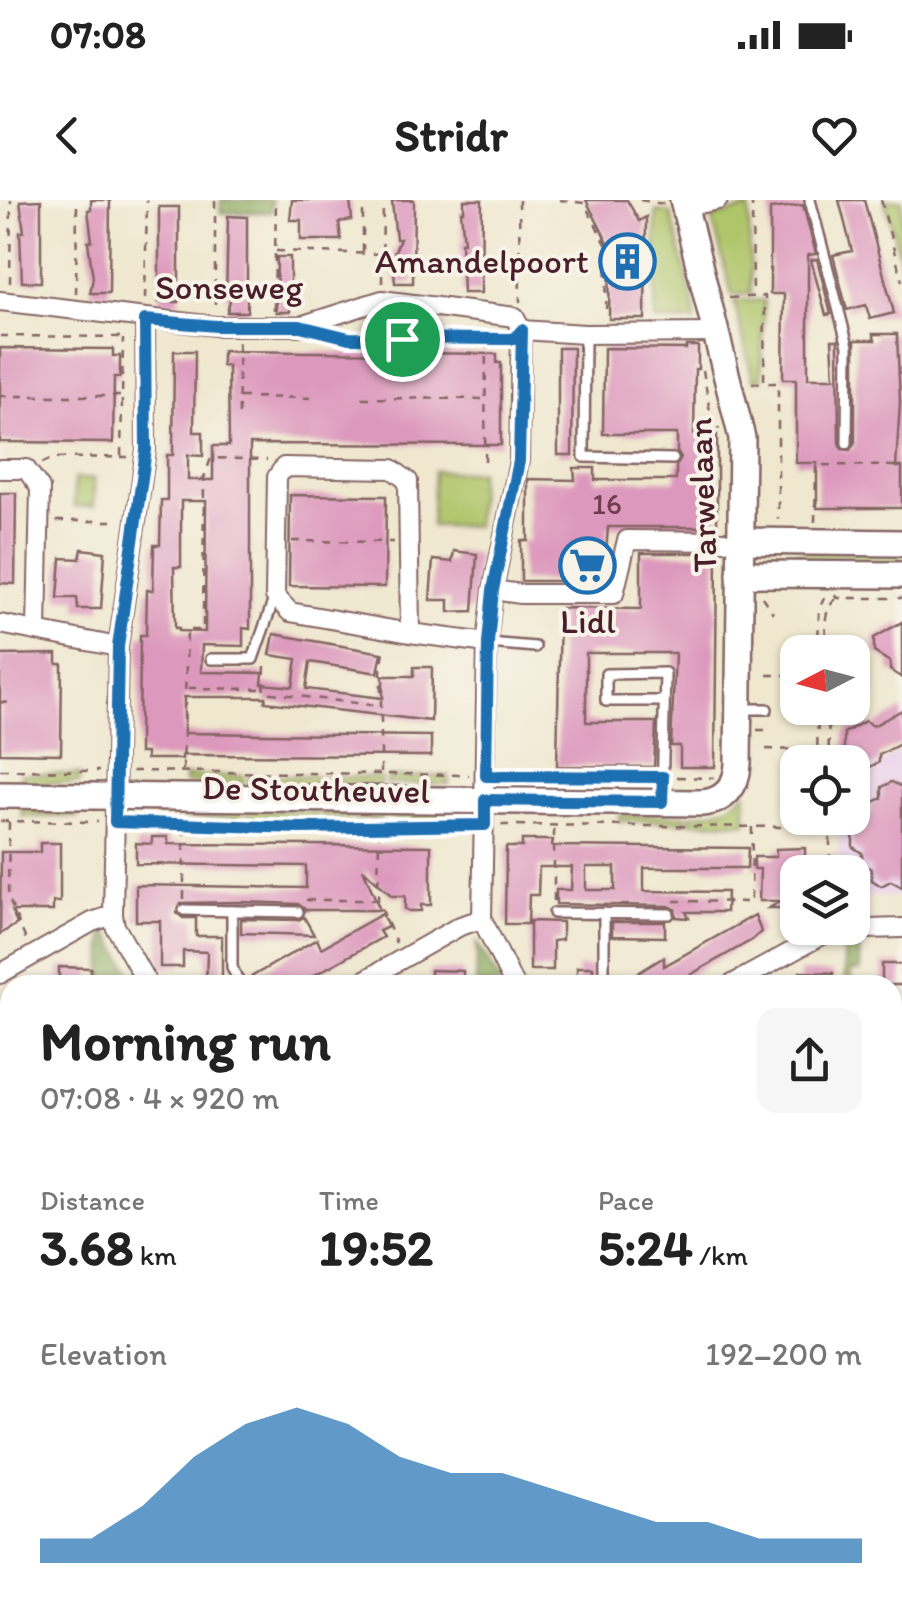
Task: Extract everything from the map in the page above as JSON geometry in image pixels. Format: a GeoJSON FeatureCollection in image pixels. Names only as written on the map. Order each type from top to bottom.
{"type":"FeatureCollection","features":[{"type":"Feature","properties":{"kind":"street"},"geometry":{"type":"LineString","coordinates":[[684,204],[718,200]]}},
{"type":"Feature","properties":{"kind":"street","name":"Tarwelaan"},"geometry":{"type":"LineString","coordinates":[[684,204],[742,438],[732,541],[748,581],[738,772],[726,785]]}},
{"type":"Feature","properties":{"kind":"street","name":"Sonseweg"},"geometry":{"type":"LineString","coordinates":[[5,301],[76,310],[145,329],[300,326],[382,300],[585,334],[718,333]]}},
{"type":"Feature","properties":{"kind":"street"},"geometry":{"type":"LineString","coordinates":[[509,975],[482,919],[488,643],[493,590],[519,461],[518,324]]}},
{"type":"Feature","properties":{"kind":"street"},"geometry":{"type":"LineString","coordinates":[[142,975],[115,926],[113,915],[118,647],[145,457],[145,329]]}},
{"type":"Feature","properties":{"kind":"street"},"geometry":{"type":"LineString","coordinates":[[410,633],[408,481],[392,469],[284,467],[277,477],[275,596],[290,612],[410,633],[488,643]]}},
{"type":"Feature","properties":{"kind":"street"},"geometry":{"type":"LineString","coordinates":[[0,469],[26,469],[40,488],[37,630]]}},
{"type":"Feature","properties":{"kind":"street"},"geometry":{"type":"LineString","coordinates":[[493,590],[520,594],[614,594],[627,540],[902,543]]}},
{"type":"Feature","properties":{"kind":"street"},"geometry":{"type":"LineString","coordinates":[[748,581],[902,576]]}},
{"type":"Feature","properties":{"kind":"street"},"geometry":{"type":"LineString","coordinates":[[0,624],[118,647]]}},
{"type":"Feature","properties":{"kind":"street","name":"De Stoutheuvel"},"geometry":{"type":"LineString","coordinates":[[0,796],[183,797],[381,786],[485,800],[663,789],[708,803],[726,785]]}},
{"type":"Feature","properties":{"kind":"street"},"geometry":{"type":"LineString","coordinates":[[0,974],[92,922],[113,915]]}},
{"type":"Feature","properties":{"kind":"street"},"geometry":{"type":"LineString","coordinates":[[373,975],[460,926],[482,919]]}},
{"type":"Feature","properties":{"kind":"street"},"geometry":{"type":"LineString","coordinates":[[749,975],[830,930],[902,928]]}},
{"type":"Feature","properties":{"kind":"lane"},"geometry":{"type":"LineString","coordinates":[[810,200],[848,346],[847,443]]}},
{"type":"Feature","properties":{"kind":"lane"},"geometry":{"type":"LineString","coordinates":[[585,334],[584,457],[672,458]]}},
{"type":"Feature","properties":{"kind":"lane"},"geometry":{"type":"LineString","coordinates":[[211,659],[253,659],[275,596]]}},
{"type":"Feature","properties":{"kind":"lane"},"geometry":{"type":"LineString","coordinates":[[488,643],[535,647]]}},
{"type":"Feature","properties":{"kind":"lane"},"geometry":{"type":"LineString","coordinates":[[663,789],[665,673],[606,674],[606,701],[664,701]]}},
{"type":"Feature","properties":{"kind":"lane"},"geometry":{"type":"LineString","coordinates":[[739,709],[767,709]]}},
{"type":"Feature","properties":{"kind":"lane"},"geometry":{"type":"LineString","coordinates":[[184,910],[298,912]]}},
{"type":"Feature","properties":{"kind":"lane"},"geometry":{"type":"LineString","coordinates":[[232,911],[232,967],[236,975]]}},
{"type":"Feature","properties":{"kind":"lane"},"geometry":{"type":"LineString","coordinates":[[554,913],[669,914]]}},
{"type":"Feature","properties":{"kind":"lane"},"geometry":{"type":"LineString","coordinates":[[604,913],[604,975]]}},
{"type":"Feature","properties":{"kind":"path"},"geometry":{"type":"LineString","coordinates":[[5,301],[12,200]]}},
{"type":"Feature","properties":{"kind":"path"},"geometry":{"type":"LineString","coordinates":[[76,310],[77,200]]}},
{"type":"Feature","properties":{"kind":"path"},"geometry":{"type":"LineString","coordinates":[[0,336],[123,337],[145,329],[147,200]]}},
{"type":"Feature","properties":{"kind":"path"},"geometry":{"type":"LineString","coordinates":[[215,200],[216,326]]}},
{"type":"Feature","properties":{"kind":"path"},"geometry":{"type":"LineString","coordinates":[[274,326],[276,200]]}},
{"type":"Feature","properties":{"kind":"path"},"geometry":{"type":"LineString","coordinates":[[362,200],[362,253]]}},
{"type":"Feature","properties":{"kind":"path"},"geometry":{"type":"LineString","coordinates":[[382,300],[383,200]]}},
{"type":"Feature","properties":{"kind":"path"},"geometry":{"type":"LineString","coordinates":[[300,326],[349,338],[514,339],[520,306],[519,200]]}},
{"type":"Feature","properties":{"kind":"path"},"geometry":{"type":"LineString","coordinates":[[560,200],[583,202],[607,246],[606,334]]}},
{"type":"Feature","properties":{"kind":"path"},"geometry":{"type":"LineString","coordinates":[[752,200],[753,297]]}},
{"type":"Feature","properties":{"kind":"path"},"geometry":{"type":"LineString","coordinates":[[882,200],[902,282]]}},
{"type":"Feature","properties":{"kind":"path"},"geometry":{"type":"LineString","coordinates":[[0,249],[11,249]]}},
{"type":"Feature","properties":{"kind":"path"},"geometry":{"type":"LineString","coordinates":[[275,251],[382,254]]}},
{"type":"Feature","properties":{"kind":"path"},"geometry":{"type":"LineString","coordinates":[[709,298],[766,296],[764,384]]}},
{"type":"Feature","properties":{"kind":"path"},"geometry":{"type":"LineString","coordinates":[[238,326],[239,421]]}},
{"type":"Feature","properties":{"kind":"path"},"geometry":{"type":"LineString","coordinates":[[120,457],[123,337]]}},
{"type":"Feature","properties":{"kind":"path"},"geometry":{"type":"LineString","coordinates":[[485,461],[486,340]]}},
{"type":"Feature","properties":{"kind":"path"},"geometry":{"type":"LineString","coordinates":[[731,384],[778,384],[778,524]]}},
{"type":"Feature","properties":{"kind":"path"},"geometry":{"type":"LineString","coordinates":[[0,396],[122,396]]}},
{"type":"Feature","properties":{"kind":"path"},"geometry":{"type":"LineString","coordinates":[[239,397],[316,398]]}},
{"type":"Feature","properties":{"kind":"path"},"geometry":{"type":"LineString","coordinates":[[362,398],[486,399]]}},
{"type":"Feature","properties":{"kind":"path"},"geometry":{"type":"LineString","coordinates":[[26,469],[54,458],[145,457]]}},
{"type":"Feature","properties":{"kind":"path"},"geometry":{"type":"LineString","coordinates":[[184,910],[186,630],[203,630],[204,478],[211,458],[262,458],[284,467]]}},
{"type":"Feature","properties":{"kind":"path"},"geometry":{"type":"LineString","coordinates":[[816,524],[816,465],[902,466]]}},
{"type":"Feature","properties":{"kind":"path"},"geometry":{"type":"LineString","coordinates":[[39,520],[135,521]]}},
{"type":"Feature","properties":{"kind":"path"},"geometry":{"type":"LineString","coordinates":[[276,541],[409,542]]}},
{"type":"Feature","properties":{"kind":"path"},"geometry":{"type":"LineString","coordinates":[[748,581],[773,614]]}},
{"type":"Feature","properties":{"kind":"path"},"geometry":{"type":"LineString","coordinates":[[818,635],[819,610],[825,594],[832,591]]}},
{"type":"Feature","properties":{"kind":"path"},"geometry":{"type":"LineString","coordinates":[[827,635],[828,606],[838,598]]}},
{"type":"Feature","properties":{"kind":"path"},"geometry":{"type":"LineString","coordinates":[[381,786],[381,670],[388,629]]}},
{"type":"Feature","properties":{"kind":"path"},"geometry":{"type":"LineString","coordinates":[[253,659],[265,659],[264,692],[381,706]]}},
{"type":"Feature","properties":{"kind":"path"},"geometry":{"type":"LineString","coordinates":[[767,675],[780,675]]}},
{"type":"Feature","properties":{"kind":"path"},"geometry":{"type":"LineString","coordinates":[[186,688],[264,689]]}},
{"type":"Feature","properties":{"kind":"path"},"geometry":{"type":"LineString","coordinates":[[0,702],[10,703]]}},
{"type":"Feature","properties":{"kind":"path"},"geometry":{"type":"LineString","coordinates":[[766,750],[780,750]]}},
{"type":"Feature","properties":{"kind":"path"},"geometry":{"type":"LineString","coordinates":[[0,770],[115,796],[183,797],[381,786],[485,800],[726,785]]}},
{"type":"Feature","properties":{"kind":"path","name":"De Stoutheuvel"},"geometry":{"type":"LineString","coordinates":[[0,821],[115,796],[183,797],[301,828],[379,828],[485,800],[554,826],[780,827]]}},
{"type":"Feature","properties":{"kind":"path"},"geometry":{"type":"LineString","coordinates":[[8,821],[8,897],[33,956]]}},
{"type":"Feature","properties":{"kind":"path"},"geometry":{"type":"LineString","coordinates":[[554,826],[554,913]]}},
{"type":"Feature","properties":{"kind":"path"},"geometry":{"type":"LineString","coordinates":[[669,914],[674,901],[752,902],[752,826]]}},
{"type":"Feature","properties":{"kind":"path"},"geometry":{"type":"LineString","coordinates":[[379,828],[378,900],[402,958]]}},
{"type":"Feature","properties":{"kind":"path"},"geometry":{"type":"LineString","coordinates":[[0,897],[8,897]]}},
{"type":"Feature","properties":{"kind":"path"},"geometry":{"type":"LineString","coordinates":[[298,912],[306,900],[378,900]]}},
{"type":"Feature","properties":{"kind":"shaded area"},"geometry":{"type":"Polygon","coordinates":[[[898,752],[902,754],[902,896],[870,897],[870,855],[838,855],[839,835],[870,835],[870,770],[898,752]]]}},
{"type":"Feature","properties":{"kind":"green space"},"geometry":{"type":"Polygon","coordinates":[[[221,200],[272,200],[271,212],[220,213],[221,200]]]}},
{"type":"Feature","properties":{"kind":"green space"},"geometry":{"type":"Polygon","coordinates":[[[885,200],[902,200],[902,267],[885,200]]]}},
{"type":"Feature","properties":{"kind":"green space"},"geometry":{"type":"Polygon","coordinates":[[[749,208],[751,294],[732,295],[712,218],[749,208]]]}},
{"type":"Feature","properties":{"kind":"green space"},"geometry":{"type":"Polygon","coordinates":[[[656,211],[671,213],[695,321],[655,321],[656,211]]]}},
{"type":"Feature","properties":{"kind":"green space"},"geometry":{"type":"Polygon","coordinates":[[[764,300],[761,380],[753,380],[734,301],[764,300]]]}},
{"type":"Feature","properties":{"kind":"green space"},"geometry":{"type":"Polygon","coordinates":[[[434,471],[479,472],[475,526],[431,526],[434,471]]]}},
{"type":"Feature","properties":{"kind":"green space"},"geometry":{"type":"Polygon","coordinates":[[[74,479],[94,479],[94,506],[74,507],[74,479]]]}},
{"type":"Feature","properties":{"kind":"green space"},"geometry":{"type":"Polygon","coordinates":[[[761,552],[902,552],[902,568],[760,564],[757,558],[761,552]]]}},
{"type":"Feature","properties":{"kind":"green space"},"geometry":{"type":"Polygon","coordinates":[[[21,774],[79,774],[79,783],[21,782],[21,774]]]}},
{"type":"Feature","properties":{"kind":"green space"},"geometry":{"type":"Polygon","coordinates":[[[185,776],[243,776],[243,784],[185,783],[185,776]]]}},
{"type":"Feature","properties":{"kind":"green space"},"geometry":{"type":"Polygon","coordinates":[[[249,776],[316,776],[316,784],[249,784],[249,776]]]}},
{"type":"Feature","properties":{"kind":"green space"},"geometry":{"type":"Polygon","coordinates":[[[448,776],[449,784],[387,784],[388,777],[448,776]]]}},
{"type":"Feature","properties":{"kind":"green space"},"geometry":{"type":"Polygon","coordinates":[[[321,777],[380,777],[381,784],[321,784],[321,777]]]}},
{"type":"Feature","properties":{"kind":"green space"},"geometry":{"type":"Polygon","coordinates":[[[746,791],[746,823],[690,822],[690,815],[721,809],[746,791]]]}},
{"type":"Feature","properties":{"kind":"green space"},"geometry":{"type":"Polygon","coordinates":[[[22,809],[78,809],[78,817],[22,816],[22,809]]]}},
{"type":"Feature","properties":{"kind":"green space"},"geometry":{"type":"Polygon","coordinates":[[[184,810],[243,810],[242,818],[184,817],[184,810]]]}},
{"type":"Feature","properties":{"kind":"green space"},"geometry":{"type":"Polygon","coordinates":[[[248,811],[315,811],[316,819],[248,818],[248,811]]]}},
{"type":"Feature","properties":{"kind":"green space"},"geometry":{"type":"Polygon","coordinates":[[[321,811],[381,812],[381,819],[321,818],[321,811]]]}},
{"type":"Feature","properties":{"kind":"green space"},"geometry":{"type":"Polygon","coordinates":[[[393,812],[449,812],[449,820],[393,819],[393,812]]]}},
{"type":"Feature","properties":{"kind":"green space"},"geometry":{"type":"Polygon","coordinates":[[[619,815],[686,815],[686,822],[619,821],[619,815]]]}},
{"type":"Feature","properties":{"kind":"green space"},"geometry":{"type":"Polygon","coordinates":[[[108,931],[132,975],[103,975],[104,933],[108,931]]]}},
{"type":"Feature","properties":{"kind":"green space"},"geometry":{"type":"Polygon","coordinates":[[[477,943],[496,975],[476,975],[477,943]]]}},
{"type":"Feature","properties":{"kind":"green space"},"geometry":{"type":"Polygon","coordinates":[[[843,945],[859,945],[861,971],[845,975],[843,945]]]}},
{"type":"Feature","properties":{"kind":"building"},"geometry":{"type":"Polygon","coordinates":[[[41,200],[41,282],[22,282],[20,232],[24,232],[20,201],[41,200]]]}},
{"type":"Feature","properties":{"kind":"building"},"geometry":{"type":"Polygon","coordinates":[[[91,200],[110,200],[109,293],[90,293],[91,200]]]}},
{"type":"Feature","properties":{"kind":"building"},"geometry":{"type":"Polygon","coordinates":[[[292,200],[350,200],[352,220],[339,222],[341,240],[301,240],[301,220],[290,220],[292,200]]]}},
{"type":"Feature","properties":{"kind":"building"},"geometry":{"type":"Polygon","coordinates":[[[414,200],[413,283],[395,283],[393,256],[400,239],[396,239],[392,202],[414,200]]]}},
{"type":"Feature","properties":{"kind":"building"},"geometry":{"type":"Polygon","coordinates":[[[464,200],[482,200],[481,293],[463,293],[464,200]]]}},
{"type":"Feature","properties":{"kind":"building","name":"Amandelpoort"},"geometry":{"type":"Polygon","coordinates":[[[586,200],[627,200],[639,221],[646,217],[645,319],[609,319],[610,247],[586,200]]]}},
{"type":"Feature","properties":{"kind":"building"},"geometry":{"type":"Polygon","coordinates":[[[839,200],[864,200],[894,313],[870,319],[866,305],[847,310],[833,255],[852,251],[839,200]]]}},
{"type":"Feature","properties":{"kind":"building"},"geometry":{"type":"Polygon","coordinates":[[[803,205],[816,254],[808,255],[808,378],[834,378],[832,340],[838,340],[842,449],[850,450],[855,443],[855,340],[875,340],[873,334],[897,334],[900,402],[896,467],[902,467],[902,508],[817,508],[817,463],[796,463],[796,379],[783,379],[784,294],[770,294],[770,209],[803,205]]]}},
{"type":"Feature","properties":{"kind":"building"},"geometry":{"type":"Polygon","coordinates":[[[159,207],[179,207],[179,302],[159,302],[159,207]]]}},
{"type":"Feature","properties":{"kind":"building"},"geometry":{"type":"Polygon","coordinates":[[[228,216],[247,217],[247,312],[227,312],[231,297],[226,297],[228,216]]]}},
{"type":"Feature","properties":{"kind":"building"},"geometry":{"type":"Polygon","coordinates":[[[277,257],[290,257],[290,312],[276,312],[277,257]]]}},
{"type":"Feature","properties":{"kind":"building"},"geometry":{"type":"Polygon","coordinates":[[[817,259],[831,314],[826,315],[811,260],[817,259]]]}},
{"type":"Feature","properties":{"kind":"building"},"geometry":{"type":"Polygon","coordinates":[[[698,346],[694,435],[717,435],[717,527],[608,527],[604,581],[521,581],[521,541],[528,541],[528,479],[575,480],[574,468],[595,468],[595,480],[676,480],[676,466],[681,458],[677,434],[603,434],[604,348],[698,346]]]}},
{"type":"Feature","properties":{"kind":"building"},"geometry":{"type":"Polygon","coordinates":[[[0,348],[113,349],[113,356],[120,356],[120,377],[114,377],[113,443],[0,442],[0,348]]]}},
{"type":"Feature","properties":{"kind":"building"},"geometry":{"type":"Polygon","coordinates":[[[558,348],[573,348],[572,455],[558,455],[558,348]]]}},
{"type":"Feature","properties":{"kind":"building"},"geometry":{"type":"Polygon","coordinates":[[[174,351],[195,351],[194,432],[203,432],[203,456],[188,455],[188,480],[213,480],[213,446],[229,446],[228,366],[222,366],[222,351],[497,354],[497,363],[501,363],[501,445],[250,444],[250,629],[243,628],[243,646],[202,645],[201,672],[263,673],[262,684],[293,687],[297,659],[270,655],[274,634],[382,653],[378,673],[310,662],[306,689],[383,698],[383,676],[414,676],[414,667],[432,667],[431,721],[265,702],[266,697],[184,697],[184,733],[431,736],[431,756],[182,755],[182,759],[146,759],[146,753],[139,753],[140,635],[146,635],[147,590],[153,590],[154,545],[160,545],[161,500],[167,500],[167,455],[173,455],[174,351]],[[181,501],[181,567],[174,567],[175,628],[179,631],[205,632],[206,501],[181,501]]]}},
{"type":"Feature","properties":{"kind":"building"},"geometry":{"type":"Polygon","coordinates":[[[0,493],[16,493],[15,584],[0,583],[0,493]]]}},
{"type":"Feature","properties":{"kind":"building"},"geometry":{"type":"Polygon","coordinates":[[[290,495],[386,496],[385,587],[289,586],[290,495]]]}},
{"type":"Feature","properties":{"kind":"building"},"geometry":{"type":"Polygon","coordinates":[[[82,549],[105,552],[101,609],[78,609],[77,598],[58,598],[61,558],[80,559],[82,549]]]}},
{"type":"Feature","properties":{"kind":"building"},"geometry":{"type":"Polygon","coordinates":[[[454,551],[477,554],[473,611],[449,612],[449,600],[430,600],[433,560],[452,562],[454,551]]]}},
{"type":"Feature","properties":{"kind":"building"},"geometry":{"type":"Polygon","coordinates":[[[641,553],[717,553],[715,767],[680,767],[680,746],[671,746],[675,653],[586,653],[586,722],[656,722],[654,767],[557,766],[560,608],[641,609],[641,553]]]}},
{"type":"Feature","properties":{"kind":"building"},"geometry":{"type":"Polygon","coordinates":[[[902,622],[902,678],[890,670],[890,662],[874,652],[874,638],[902,622]]]}},
{"type":"Feature","properties":{"kind":"building"},"geometry":{"type":"Polygon","coordinates":[[[57,654],[57,664],[62,664],[61,754],[0,753],[0,655],[57,654]]]}},
{"type":"Feature","properties":{"kind":"building"},"geometry":{"type":"Polygon","coordinates":[[[902,710],[902,743],[879,755],[879,762],[870,767],[870,745],[844,745],[844,733],[858,725],[873,726],[902,710]]]}},
{"type":"Feature","properties":{"kind":"building"},"geometry":{"type":"Polygon","coordinates":[[[892,782],[902,787],[902,887],[891,881],[881,886],[872,880],[870,855],[862,855],[853,847],[851,835],[870,835],[872,803],[882,798],[882,787],[892,782]]]}},
{"type":"Feature","properties":{"kind":"building"},"geometry":{"type":"Polygon","coordinates":[[[152,837],[168,837],[168,844],[431,846],[431,905],[421,905],[421,911],[405,909],[405,896],[392,896],[363,869],[380,910],[306,910],[298,904],[181,903],[177,913],[183,918],[196,918],[196,936],[222,936],[222,975],[206,975],[207,952],[183,951],[183,967],[160,967],[160,921],[136,921],[136,885],[306,888],[306,866],[136,864],[136,843],[152,844],[152,837]]]}},
{"type":"Feature","properties":{"kind":"building"},"geometry":{"type":"Polygon","coordinates":[[[522,840],[553,840],[552,846],[748,848],[747,868],[644,868],[644,891],[727,892],[726,912],[686,912],[689,918],[676,917],[675,909],[669,906],[556,904],[556,890],[571,890],[572,867],[539,867],[538,895],[529,895],[528,924],[505,924],[506,847],[522,847],[522,840]],[[586,867],[586,890],[615,890],[615,867],[586,867]]]}},
{"type":"Feature","properties":{"kind":"building"},"geometry":{"type":"Polygon","coordinates":[[[40,843],[60,843],[60,902],[53,902],[53,911],[12,911],[17,924],[0,934],[1,852],[40,852],[40,843]]]}},
{"type":"Feature","properties":{"kind":"building"},"geometry":{"type":"Polygon","coordinates":[[[805,848],[805,855],[780,855],[780,901],[759,901],[760,869],[754,869],[754,857],[776,857],[776,849],[805,848]]]}},
{"type":"Feature","properties":{"kind":"building"},"geometry":{"type":"Polygon","coordinates":[[[382,914],[388,927],[379,931],[383,937],[314,975],[254,975],[317,939],[321,948],[382,914]]]}},
{"type":"Feature","properties":{"kind":"building"},"geometry":{"type":"Polygon","coordinates":[[[755,915],[761,932],[690,975],[635,975],[664,957],[664,966],[755,915]]]}},
{"type":"Feature","properties":{"kind":"building"},"geometry":{"type":"Polygon","coordinates":[[[304,917],[314,935],[241,933],[241,919],[304,917]]]}},
{"type":"Feature","properties":{"kind":"building"},"geometry":{"type":"Polygon","coordinates":[[[530,921],[562,922],[562,940],[553,941],[553,970],[530,970],[530,921]]]}},
{"type":"Feature","properties":{"kind":"building"},"geometry":{"type":"Polygon","coordinates":[[[612,922],[665,922],[665,937],[612,936],[612,922]]]}},
{"type":"Feature","properties":{"kind":"building"},"geometry":{"type":"Polygon","coordinates":[[[882,964],[902,964],[902,975],[882,975],[882,964]]]}},
{"type":"Feature","properties":{"kind":"building"},"geometry":{"type":"Polygon","coordinates":[[[59,967],[91,968],[91,975],[59,975],[59,967]]]}},
{"type":"Feature","properties":{"kind":"building"},"geometry":{"type":"Polygon","coordinates":[[[577,967],[593,967],[593,975],[577,975],[577,967]]]}},
{"type":"Feature","properties":{"kind":"building"},"geometry":{"type":"Polygon","coordinates":[[[430,970],[463,971],[463,975],[430,975],[430,970]]]}},
{"type":"Feature","properties":{"kind":"building"},"geometry":{"type":"Polygon","coordinates":[[[800,972],[833,973],[833,975],[800,972]]]}},
{"type":"Feature","properties":{"kind":"place","name":"Amandelpoort"},"geometry":{"type":"Point","coordinates":[628,261]}},
{"type":"Feature","properties":{"kind":"place","name":"Lidl"},"geometry":{"type":"Point","coordinates":[588,565]}},
{"type":"Feature","properties":{"kind":"route"},"geometry":{"type":"LineString","coordinates":[[145,320],[216,326],[300,326],[349,338],[402,339],[514,339],[522,330],[519,461],[493,590],[488,643],[486,776],[663,777],[662,802],[485,800],[485,825],[301,828],[115,822],[118,647],[146,450],[145,320]]}}]}
